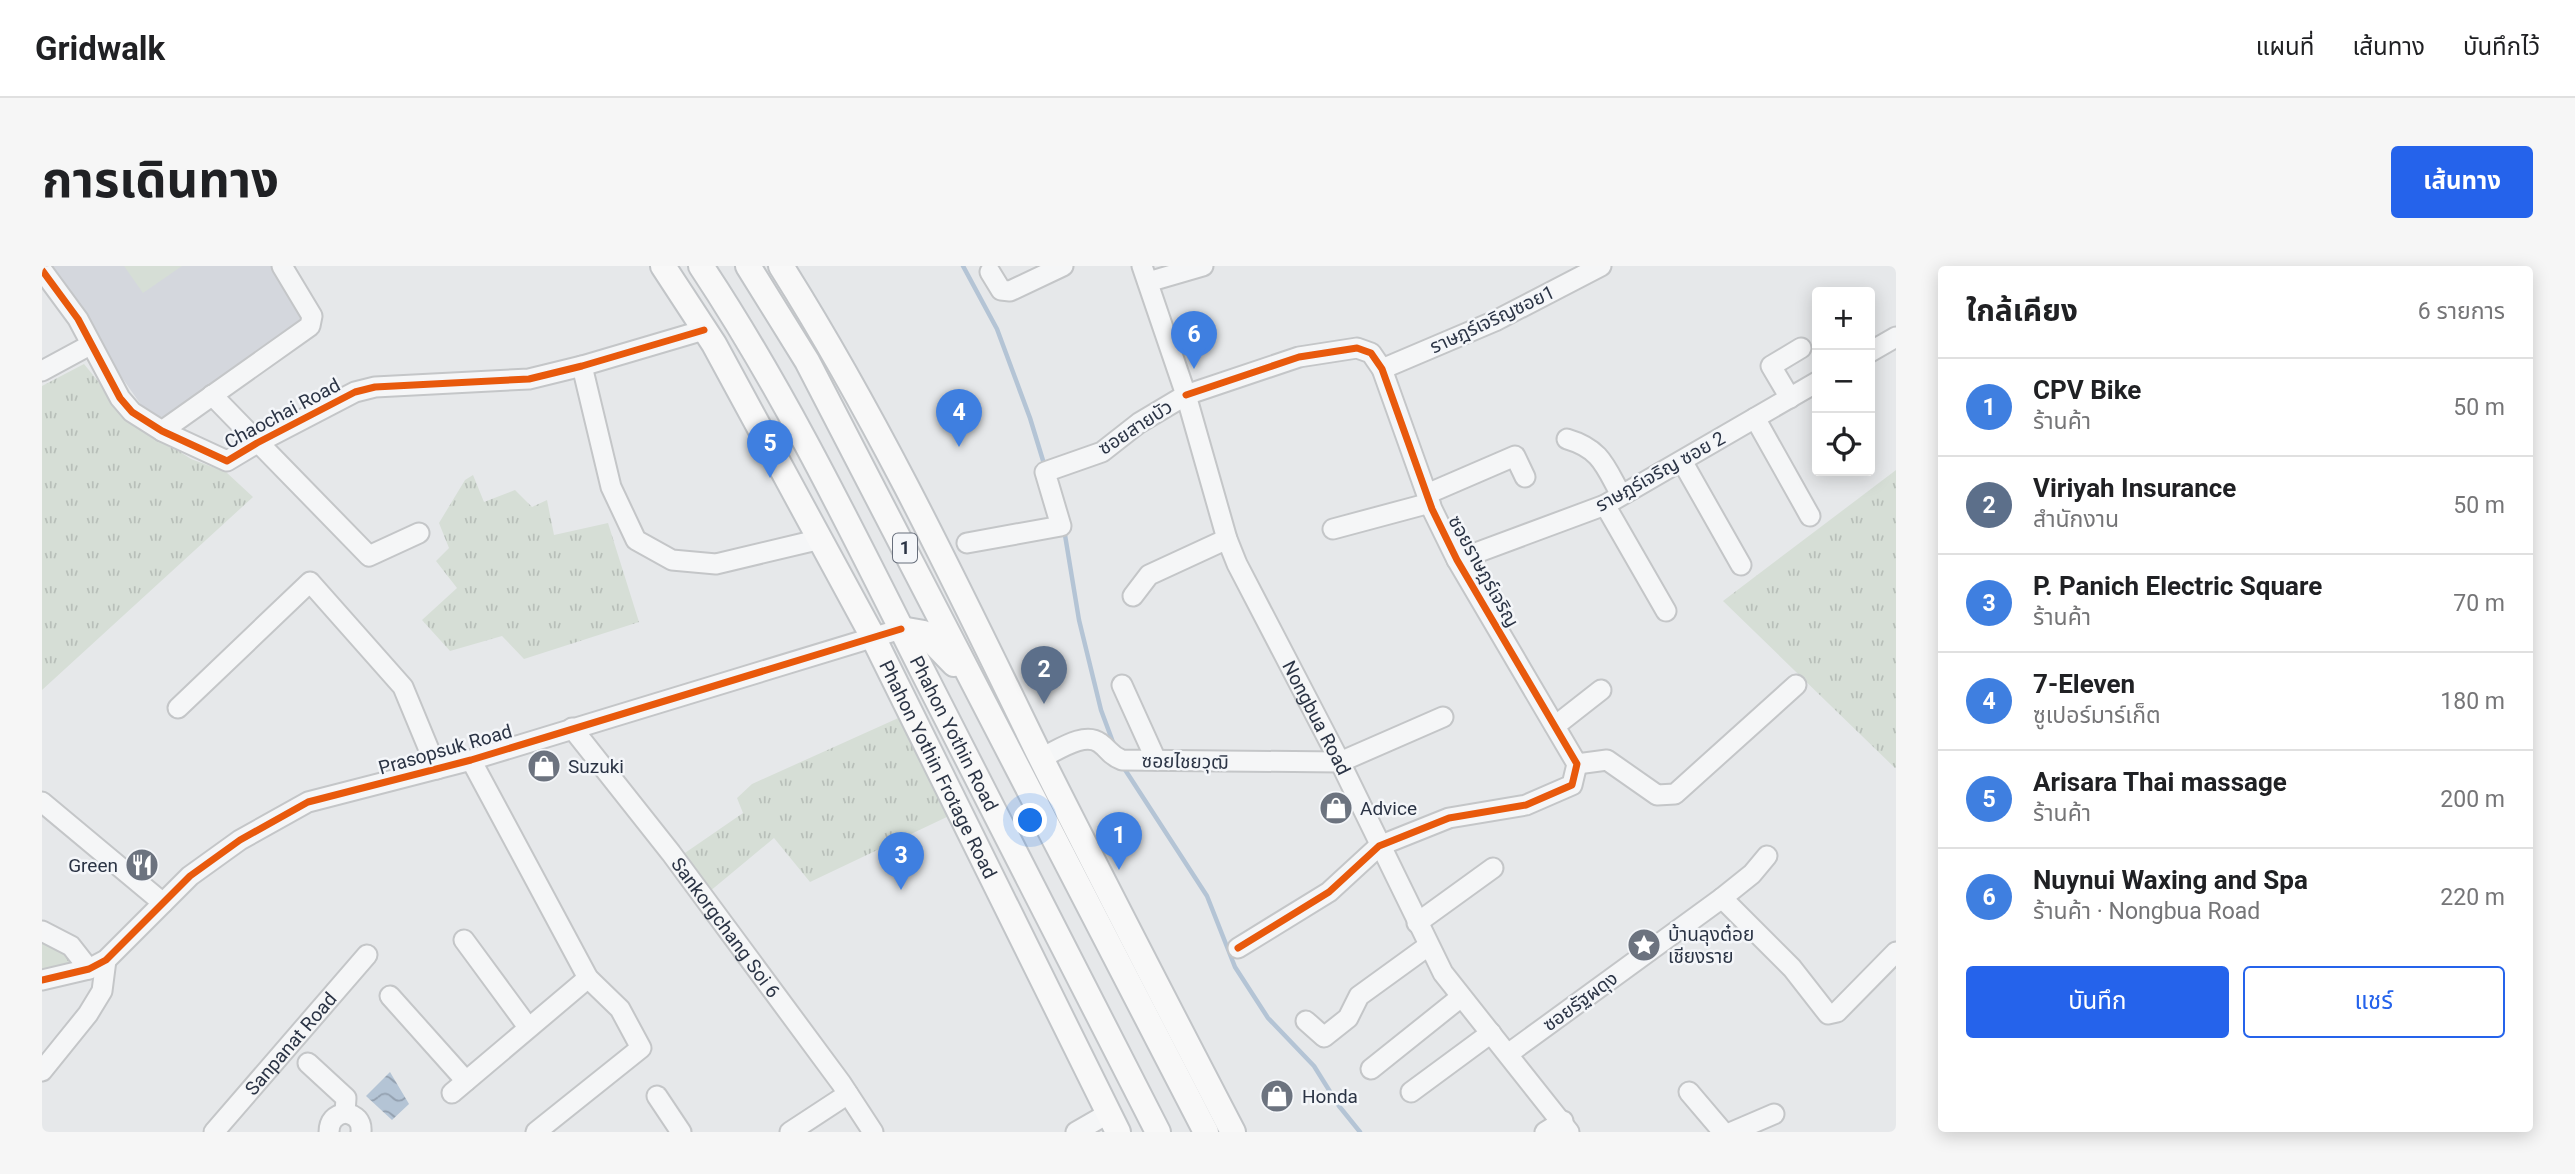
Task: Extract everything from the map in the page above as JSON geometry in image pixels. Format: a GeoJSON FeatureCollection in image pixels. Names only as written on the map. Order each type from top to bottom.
{"type":"FeatureCollection","features":[{"type":"Feature","properties":{"kind":"main road","name":"Phahon Yothin Frotage Road"},"geometry":{"type":"LineString","coordinates":[[663,266],[709,337],[873,637],[1113,1123]]}},
{"type":"Feature","properties":{"kind":"main road","name":"Phahon Yothin Road"},"geometry":{"type":"LineString","coordinates":[[748,266],[807,361],[1206,1132]]}},
{"type":"Feature","properties":{"kind":"main road","name":"1"},"geometry":{"type":"LineString","coordinates":[[781,266],[835,354],[941,553],[1134,942],[1234,1132]]}},
{"type":"Feature","properties":{"kind":"main road"},"geometry":{"type":"LineString","coordinates":[[707,275],[709,337]]}},
{"type":"Feature","properties":{"kind":"main road","name":"Phahon Yothin Road"},"geometry":{"type":"LineString","coordinates":[[707,275],[735,317],[823,475],[1158,1132]]}},
{"type":"Feature","properties":{"kind":"main road"},"geometry":{"type":"LineString","coordinates":[[773,307],[835,354]]}},
{"type":"Feature","properties":{"kind":"main road"},"geometry":{"type":"LineString","coordinates":[[903,545],[915,603],[901,629],[924,634],[972,681]]}},
{"type":"Feature","properties":{"kind":"main road"},"geometry":{"type":"LineString","coordinates":[[1008,751],[1060,794]]}},
{"type":"Feature","properties":{"kind":"main road"},"geometry":{"type":"LineString","coordinates":[[982,853],[1040,905]]}},
{"type":"Feature","properties":{"kind":"street"},"geometry":{"type":"LineString","coordinates":[[162,431],[310,326],[312,316],[282,266]]}},
{"type":"Feature","properties":{"kind":"street"},"geometry":{"type":"LineString","coordinates":[[990,272],[1001,290],[1010,291],[1063,266]]}},
{"type":"Feature","properties":{"kind":"street"},"geometry":{"type":"LineString","coordinates":[[1145,274],[1203,266]]}},
{"type":"Feature","properties":{"kind":"street","name":"ราษฎร์เจริญซอย1"},"geometry":{"type":"LineString","coordinates":[[1382,369],[1494,321],[1601,266]]}},
{"type":"Feature","properties":{"kind":"street","name":"Chaochai Road"},"geometry":{"type":"LineString","coordinates":[[42,270],[78,319],[120,398],[132,412],[162,431],[227,461],[355,392],[375,387],[529,379],[709,337]]}},
{"type":"Feature","properties":{"kind":"street","name":"Nongbua Road"},"geometry":{"type":"LineString","coordinates":[[1145,274],[1186,395],[1227,540],[1237,564],[1340,762],[1443,973],[1566,1127]]}},
{"type":"Feature","properties":{"kind":"street"},"geometry":{"type":"LineString","coordinates":[[1873,350],[1896,337]]}},
{"type":"Feature","properties":{"kind":"street"},"geometry":{"type":"LineString","coordinates":[[42,371],[90,345]]}},
{"type":"Feature","properties":{"kind":"street"},"geometry":{"type":"LineString","coordinates":[[1186,395],[1299,357],[1357,348],[1371,353],[1382,369]]}},
{"type":"Feature","properties":{"kind":"street"},"geometry":{"type":"LineString","coordinates":[[1790,398],[1771,366],[1801,348]]}},
{"type":"Feature","properties":{"kind":"street"},"geometry":{"type":"LineString","coordinates":[[582,366],[611,487],[636,540],[671,560],[716,564],[821,539]]}},
{"type":"Feature","properties":{"kind":"street","name":"ซอยราษฎร์เจริญ"},"geometry":{"type":"LineString","coordinates":[[1382,369],[1429,498],[1457,560],[1577,764]]}},
{"type":"Feature","properties":{"kind":"street","name":"ราษฎร์เจริญ ซอย 2"},"geometry":{"type":"LineString","coordinates":[[1457,560],[1614,500],[1812,385]]}},
{"type":"Feature","properties":{"kind":"street"},"geometry":{"type":"LineString","coordinates":[[212,395],[369,556],[419,533]]}},
{"type":"Feature","properties":{"kind":"street","name":"ซอยสายบัว"},"geometry":{"type":"LineString","coordinates":[[967,543],[1061,526],[1045,472],[1102,452],[1139,423],[1186,395]]}},
{"type":"Feature","properties":{"kind":"street"},"geometry":{"type":"LineString","coordinates":[[1755,418],[1810,516]]}},
{"type":"Feature","properties":{"kind":"street"},"geometry":{"type":"LineString","coordinates":[[1567,439],[1585,444],[1599,456],[1614,500],[1667,611]]}},
{"type":"Feature","properties":{"kind":"street"},"geometry":{"type":"LineString","coordinates":[[1333,529],[1429,498],[1515,456],[1525,477]]}},
{"type":"Feature","properties":{"kind":"street"},"geometry":{"type":"LineString","coordinates":[[1682,461],[1741,565]]}},
{"type":"Feature","properties":{"kind":"street"},"geometry":{"type":"LineString","coordinates":[[1133,596],[1149,575],[1227,540]]}},
{"type":"Feature","properties":{"kind":"street"},"geometry":{"type":"LineString","coordinates":[[178,708],[310,582],[402,687],[437,769]]}},
{"type":"Feature","properties":{"kind":"street","name":"Prasopsuk Road"},"geometry":{"type":"LineString","coordinates":[[98,965],[190,876],[240,839],[308,802],[471,760],[901,629]]}},
{"type":"Feature","properties":{"kind":"street"},"geometry":{"type":"LineString","coordinates":[[1122,685],[1156,760]]}},
{"type":"Feature","properties":{"kind":"street"},"geometry":{"type":"LineString","coordinates":[[1238,948],[1329,892],[1379,846],[1449,818],[1526,805],[1572,785],[1577,764],[1607,760],[1657,794],[1675,794],[1796,685]]}},
{"type":"Feature","properties":{"kind":"street"},"geometry":{"type":"LineString","coordinates":[[1555,726],[1601,690]]}},
{"type":"Feature","properties":{"kind":"street"},"geometry":{"type":"LineString","coordinates":[[1340,762],[1443,717]]}},
{"type":"Feature","properties":{"kind":"street","name":"Sankorgchang Soi 6"},"geometry":{"type":"LineString","coordinates":[[572,728],[660,840],[848,1094],[873,1132]]}},
{"type":"Feature","properties":{"kind":"street","name":"ซอยไชยวุฒิ"},"geometry":{"type":"LineString","coordinates":[[1041,758],[1084,738],[1099,742],[1112,756],[1122,760],[1340,762]]}},
{"type":"Feature","properties":{"kind":"street"},"geometry":{"type":"LineString","coordinates":[[471,760],[588,978],[620,1009],[641,1048],[536,1132]]}},
{"type":"Feature","properties":{"kind":"street"},"geometry":{"type":"LineString","coordinates":[[42,802],[163,903]]}},
{"type":"Feature","properties":{"kind":"street","name":"ซอยรัฐผดุง"},"geometry":{"type":"LineString","coordinates":[[1508,1054],[1722,898],[1752,874],[1767,856]]}},
{"type":"Feature","properties":{"kind":"street"},"geometry":{"type":"LineString","coordinates":[[1417,923],[1493,868]]}},
{"type":"Feature","properties":{"kind":"street"},"geometry":{"type":"LineString","coordinates":[[1722,898],[1792,968],[1828,1014],[1837,1012],[1896,952]]}},
{"type":"Feature","properties":{"kind":"street"},"geometry":{"type":"LineString","coordinates":[[42,931],[71,946],[98,965],[102,991],[88,1014],[42,1071]]}},
{"type":"Feature","properties":{"kind":"street"},"geometry":{"type":"LineString","coordinates":[[464,940],[528,1027]]}},
{"type":"Feature","properties":{"kind":"street"},"geometry":{"type":"LineString","coordinates":[[1306,1021],[1324,1037],[1348,1018],[1359,996],[1428,946]]}},
{"type":"Feature","properties":{"kind":"street","name":"Sanpanat Road"},"geometry":{"type":"LineString","coordinates":[[214,1132],[231,1125],[367,955]]}},
{"type":"Feature","properties":{"kind":"street"},"geometry":{"type":"LineString","coordinates":[[42,980],[98,965]]}},
{"type":"Feature","properties":{"kind":"street"},"geometry":{"type":"LineString","coordinates":[[390,996],[459,1087],[588,978]]}},
{"type":"Feature","properties":{"kind":"street"},"geometry":{"type":"LineString","coordinates":[[1371,1069],[1461,997]]}},
{"type":"Feature","properties":{"kind":"street"},"geometry":{"type":"LineString","coordinates":[[1411,1092],[1491,1034]]}},
{"type":"Feature","properties":{"kind":"street"},"geometry":{"type":"LineString","coordinates":[[308,1063],[346,1098],[345,1113]]}},
{"type":"Feature","properties":{"kind":"street"},"geometry":{"type":"LineString","coordinates":[[1689,1092],[1723,1132]]}},
{"type":"Feature","properties":{"kind":"street"},"geometry":{"type":"LineString","coordinates":[[790,1132],[848,1094]]}},
{"type":"Feature","properties":{"kind":"street"},"geometry":{"type":"LineString","coordinates":[[657,1096],[681,1132]]}},
{"type":"Feature","properties":{"kind":"street"},"geometry":{"type":"LineString","coordinates":[[329,1132],[334,1118],[345,1113],[357,1118],[361,1123],[361,1132]]}},
{"type":"Feature","properties":{"kind":"street"},"geometry":{"type":"LineString","coordinates":[[1732,1132],[1774,1114]]}},
{"type":"Feature","properties":{"kind":"street"},"geometry":{"type":"LineString","coordinates":[[1076,1132],[1113,1123]]}},
{"type":"Feature","properties":{"kind":"street"},"geometry":{"type":"LineString","coordinates":[[1545,1132],[1566,1127]]}},
{"type":"Feature","properties":{"kind":"shaded area"},"geometry":{"type":"Polygon","coordinates":[[[44,266],[274,266],[307,319],[163,422],[153,422],[44,266]]]}},
{"type":"Feature","properties":{"kind":"green space"},"geometry":{"type":"Polygon","coordinates":[[[124,266],[182,266],[143,293],[124,266]]]}},
{"type":"Feature","properties":{"kind":"green space"},"geometry":{"type":"Polygon","coordinates":[[[84,364],[128,418],[191,459],[226,472],[253,497],[42,690],[42,386],[84,364]]]}},
{"type":"Feature","properties":{"kind":"green space"},"geometry":{"type":"Polygon","coordinates":[[[1896,470],[1896,767],[1895,768],[1723,601],[1896,470]]]}},
{"type":"Feature","properties":{"kind":"green space"},"geometry":{"type":"Polygon","coordinates":[[[473,475],[484,502],[515,490],[532,507],[547,500],[554,535],[608,523],[639,622],[524,659],[502,636],[450,651],[422,620],[457,588],[436,561],[449,548],[439,523],[465,480],[473,475]]]}},
{"type":"Feature","properties":{"kind":"green space"},"geometry":{"type":"Polygon","coordinates":[[[905,715],[951,815],[810,882],[774,838],[709,892],[682,855],[743,813],[737,798],[752,784],[905,715]]]}},
{"type":"Feature","properties":{"kind":"green space"},"geometry":{"type":"Polygon","coordinates":[[[42,937],[67,951],[75,962],[42,969],[42,937]]]}},
{"type":"Feature","properties":{"kind":"water"},"geometry":{"type":"Polygon","coordinates":[[[390,1072],[409,1104],[392,1120],[366,1096],[390,1072]]]}},
{"type":"Feature","properties":{"kind":"waterway"},"geometry":{"type":"LineString","coordinates":[[963,266],[997,329],[1045,467]]}},
{"type":"Feature","properties":{"kind":"waterway"},"geometry":{"type":"LineString","coordinates":[[1064,529],[1079,620],[1101,710],[1114,745]]}},
{"type":"Feature","properties":{"kind":"waterway"},"geometry":{"type":"LineString","coordinates":[[1122,765],[1207,896],[1235,967],[1268,1018],[1314,1066],[1339,1106],[1360,1132]]}},
{"type":"Feature","properties":{"kind":"cycle path"},"geometry":{"type":"LineString","coordinates":[[42,270],[78,319],[120,398],[132,412],[162,431],[227,461],[355,392],[375,387],[529,379],[704,330]]}},
{"type":"Feature","properties":{"kind":"cycle path"},"geometry":{"type":"LineString","coordinates":[[1186,395],[1299,357],[1357,348],[1371,353],[1382,369],[1432,509],[1457,560],[1577,764],[1572,785],[1526,805],[1449,818],[1379,846],[1329,892],[1238,948]]}},
{"type":"Feature","properties":{"kind":"cycle path"},"geometry":{"type":"LineString","coordinates":[[42,980],[89,969],[106,960],[190,876],[240,840],[308,802],[471,760],[901,629]]}},
{"type":"Feature","properties":{"kind":"place","name":"Nuynui Waxing and Spa"},"geometry":{"type":"Point","coordinates":[1194,369]}},
{"type":"Feature","properties":{"kind":"place","name":"7-Eleven"},"geometry":{"type":"Point","coordinates":[959,447]}},
{"type":"Feature","properties":{"kind":"place","name":"Arisara Thai massage"},"geometry":{"type":"Point","coordinates":[770,478]}},
{"type":"Feature","properties":{"kind":"place","name":"Viriyah Insurance"},"geometry":{"type":"Point","coordinates":[1044,704]}},
{"type":"Feature","properties":{"kind":"place","name":"Suzuki"},"geometry":{"type":"Point","coordinates":[544,766]}},
{"type":"Feature","properties":{"kind":"place","name":"Advice"},"geometry":{"type":"Point","coordinates":[1336,808]}},
{"type":"Feature","properties":{"kind":"place","name":"Green"},"geometry":{"type":"Point","coordinates":[142,865]}},
{"type":"Feature","properties":{"kind":"place","name":"CPV Bike"},"geometry":{"type":"Point","coordinates":[1119,870]}},
{"type":"Feature","properties":{"kind":"place","name":"P. Panich Electric Square"},"geometry":{"type":"Point","coordinates":[901,890]}},
{"type":"Feature","properties":{"kind":"place","name":"บ้านลุงต๋อย เชียงราย"},"geometry":{"type":"Point","coordinates":[1644,945]}},
{"type":"Feature","properties":{"kind":"place","name":"Honda"},"geometry":{"type":"Point","coordinates":[1277,1096]}}]}
